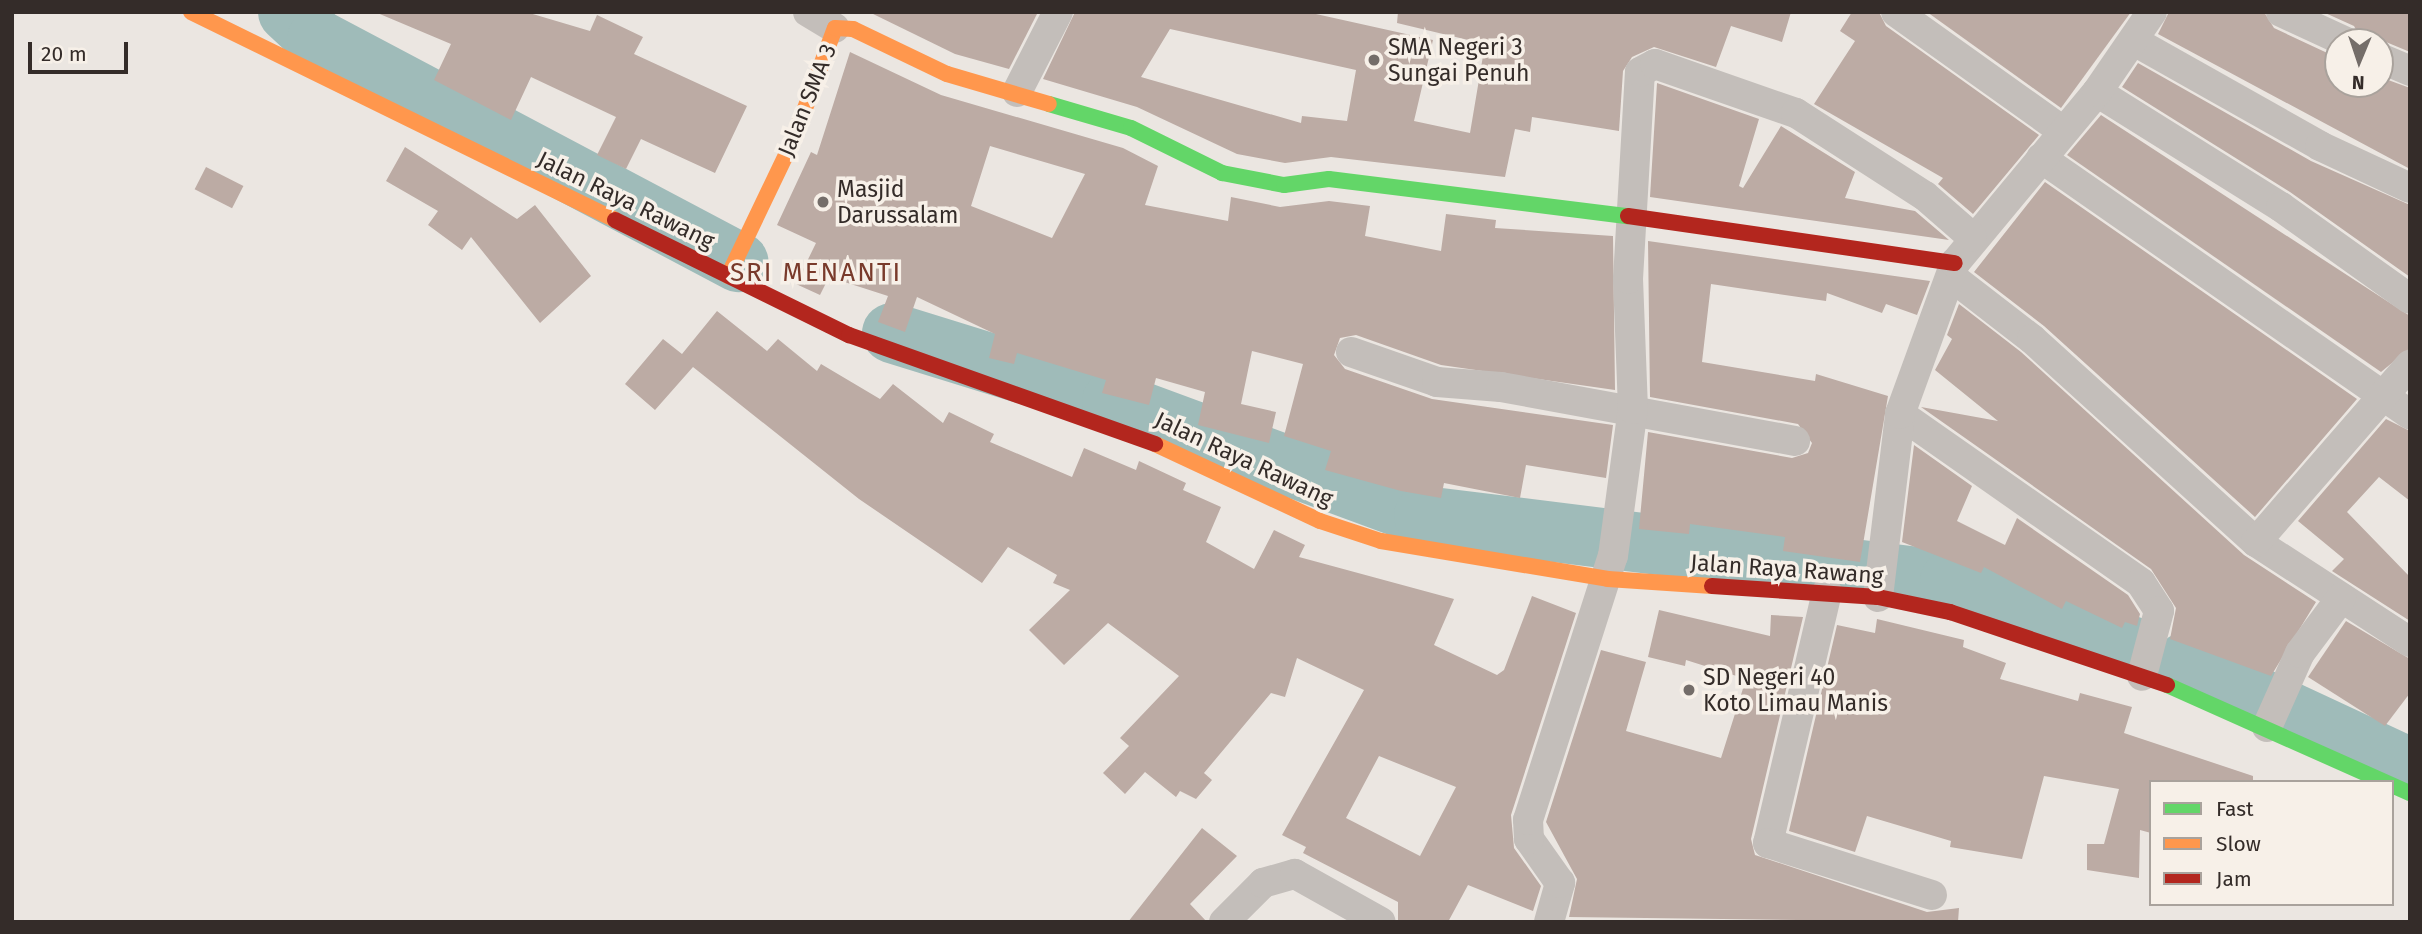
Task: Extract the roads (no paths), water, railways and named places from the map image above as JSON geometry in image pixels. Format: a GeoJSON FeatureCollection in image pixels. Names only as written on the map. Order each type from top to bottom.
{"type":"FeatureCollection","features":[{"type":"Feature","properties":{"kind":"main road","name":"Jalan Raya Rawang"},"geometry":{"type":"LineString","coordinates":[[191,12],[731,270],[849,335],[1140,436],[1320,521],[1381,541],[1827,592],[1878,589],[2271,721],[2385,780]]}},
{"type":"Feature","properties":{"kind":"main road","name":"Jalan SMA 3"},"geometry":{"type":"LineString","coordinates":[[731,270],[745,243],[835,28],[853,29],[947,74],[1017,92],[1131,128],[1222,173],[1284,185],[1357,181],[1630,219],[1954,271]]}},
{"type":"Feature","properties":{"kind":"main road","name":"Jalan Raya Rawang"},"geometry":{"type":"LineString","coordinates":[[2394,785],[2410,793]]}},
{"type":"Feature","properties":{"kind":"street"},"geometry":{"type":"LineString","coordinates":[[808,12],[835,28]]}},
{"type":"Feature","properties":{"kind":"street"},"geometry":{"type":"LineString","coordinates":[[1017,92],[1058,12]]}},
{"type":"Feature","properties":{"kind":"street"},"geometry":{"type":"LineString","coordinates":[[1896,12],[2063,131]]}},
{"type":"Feature","properties":{"kind":"street"},"geometry":{"type":"LineString","coordinates":[[1878,589],[1887,543],[1900,414],[1954,271],[1972,237],[2097,92],[2152,12]]}},
{"type":"Feature","properties":{"kind":"street"},"geometry":{"type":"LineString","coordinates":[[2281,12],[2324,32]]}},
{"type":"Feature","properties":{"kind":"street"},"geometry":{"type":"LineString","coordinates":[[2134,41],[2320,146],[2410,188]]}},
{"type":"Feature","properties":{"kind":"street"},"geometry":{"type":"LineString","coordinates":[[1549,922],[1559,883],[1529,839],[1528,820],[1611,568],[1633,409],[1630,219],[1634,91],[1640,72],[1655,64],[1796,113],[1926,196],[1972,237]]}},
{"type":"Feature","properties":{"kind":"street"},"geometry":{"type":"LineString","coordinates":[[2097,92],[2281,207],[2410,299]]}},
{"type":"Feature","properties":{"kind":"street"},"geometry":{"type":"LineString","coordinates":[[2041,158],[2385,393],[2410,414]]}},
{"type":"Feature","properties":{"kind":"street"},"geometry":{"type":"LineString","coordinates":[[1954,271],[2256,542],[2410,642]]}},
{"type":"Feature","properties":{"kind":"street"},"geometry":{"type":"LineString","coordinates":[[1351,352],[1437,382],[1633,409],[1795,441]]}},
{"type":"Feature","properties":{"kind":"street"},"geometry":{"type":"LineString","coordinates":[[2256,542],[2410,365]]}},
{"type":"Feature","properties":{"kind":"street"},"geometry":{"type":"LineString","coordinates":[[1900,414],[2141,583],[2159,611],[2142,676]]}},
{"type":"Feature","properties":{"kind":"street"},"geometry":{"type":"LineString","coordinates":[[1827,592],[1768,842],[1932,895]]}},
{"type":"Feature","properties":{"kind":"street"},"geometry":{"type":"LineString","coordinates":[[2271,721],[2300,653],[2341,598]]}},
{"type":"Feature","properties":{"kind":"street"},"geometry":{"type":"LineString","coordinates":[[1224,922],[1263,883],[1295,874],[1381,922]]}},
{"type":"Feature","properties":{"kind":"waterway"},"geometry":{"type":"LineString","coordinates":[[288,12],[317,39],[739,262]]}},
{"type":"Feature","properties":{"kind":"waterway"},"geometry":{"type":"LineString","coordinates":[[892,333],[1112,401],[1424,516],[1950,581],[2133,647]]}},
{"type":"Feature","properties":{"kind":"waterway"},"geometry":{"type":"LineString","coordinates":[[2184,663],[2410,768]]}},
{"type":"Feature","properties":{"kind":"place","name":"SMA Negeri 3 Sungai Penuh"},"geometry":{"type":"Point","coordinates":[1374,60]}},
{"type":"Feature","properties":{"kind":"place","name":"Masjid Darussalam"},"geometry":{"type":"Point","coordinates":[823,202]}},
{"type":"Feature","properties":{"kind":"place","name":"SD Negeri 40 Koto Limau Manis"},"geometry":{"type":"Point","coordinates":[1689,690]}},
{"type":"Feature","properties":{"kind":"district","name":"SRI MENANTI"},"geometry":{"type":"Point","coordinates":[816,273]}}]}
